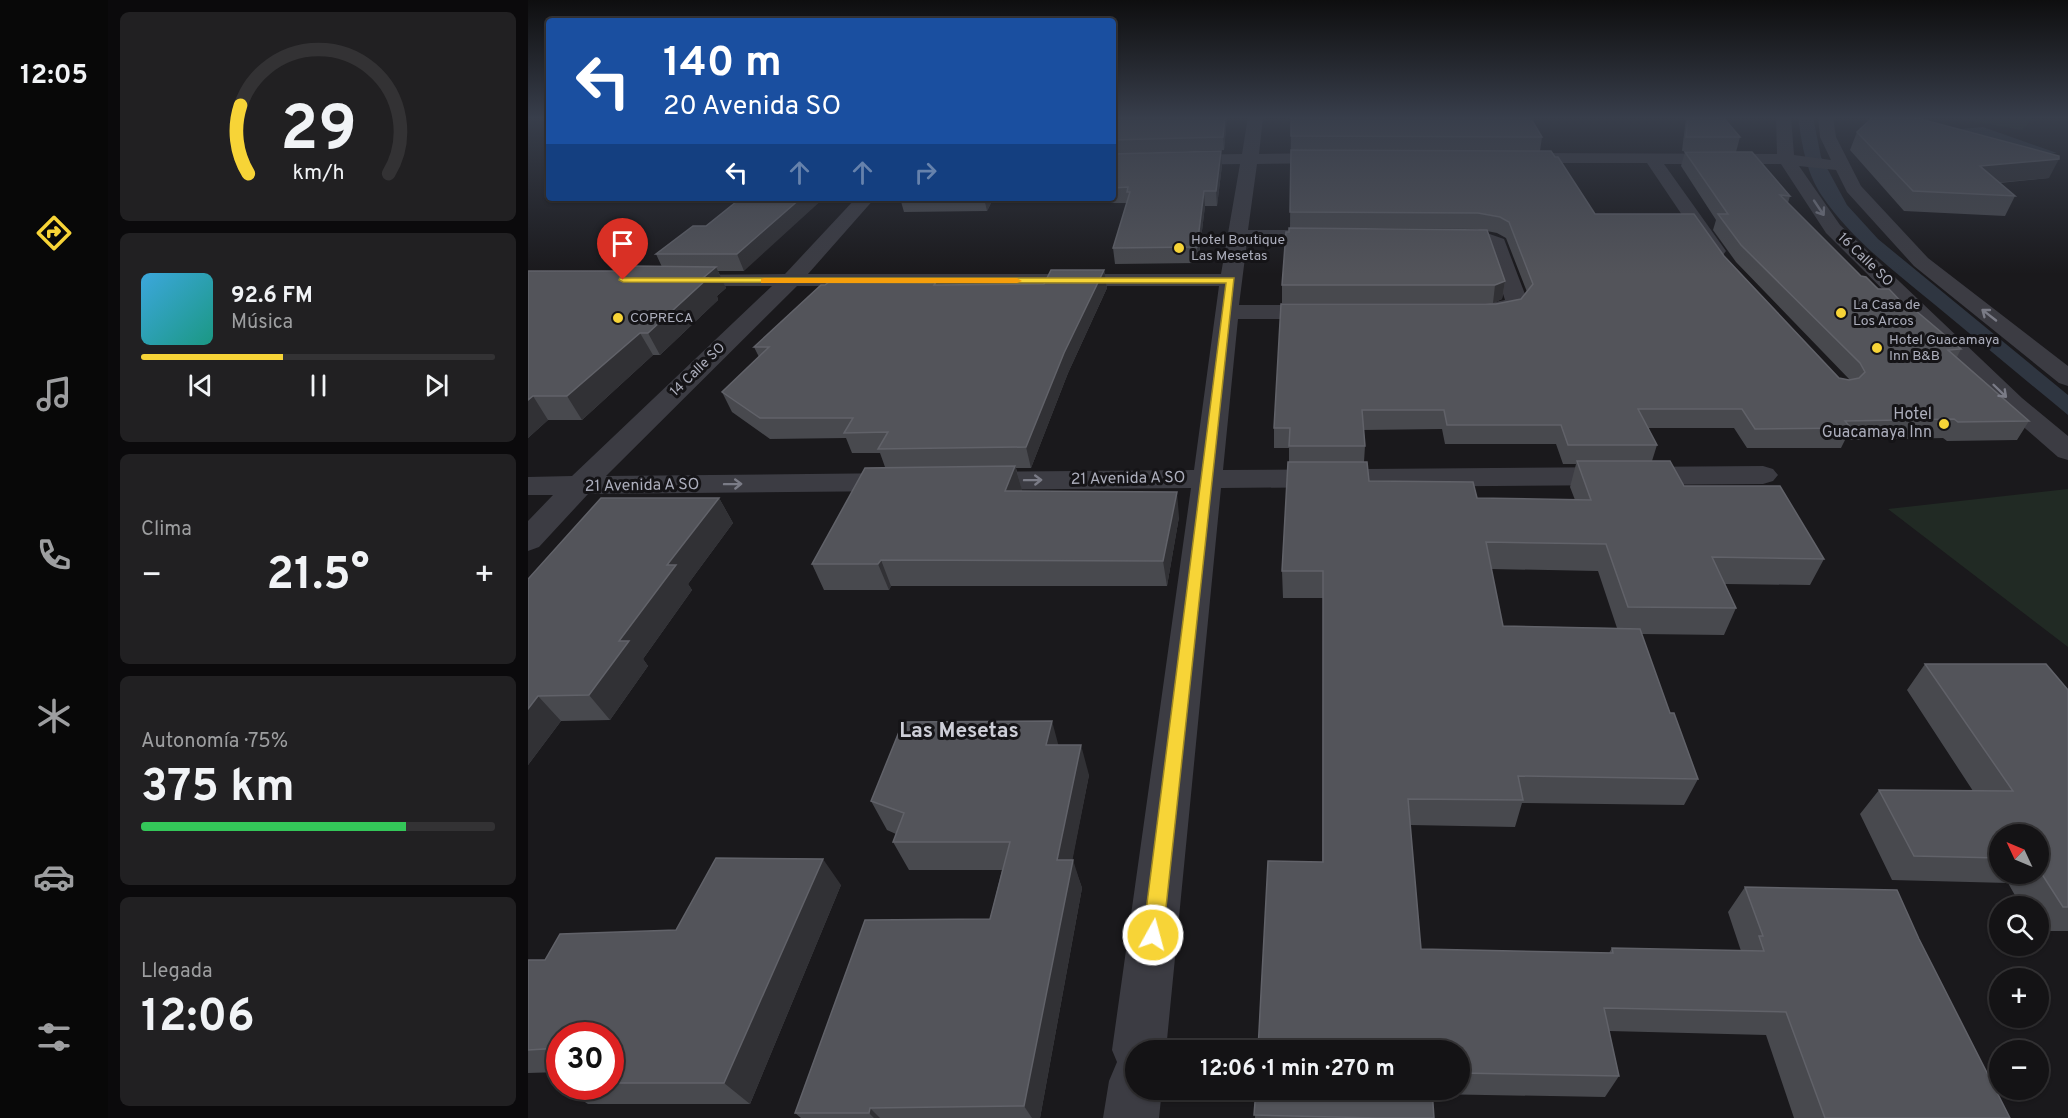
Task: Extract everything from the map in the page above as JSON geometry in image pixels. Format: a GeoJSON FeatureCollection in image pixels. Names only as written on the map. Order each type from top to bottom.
{"type":"FeatureCollection","features":[{"type":"Feature","properties":{"kind":"street"},"geometry":{"type":"LineString","coordinates":[[1140,1040],[1229,296],[1249,169]]}},
{"type":"Feature","properties":{"kind":"street"},"geometry":{"type":"LineString","coordinates":[[1659,169],[1727,267]]}},
{"type":"Feature","properties":{"kind":"street","name":"16 Calle SO"},"geometry":{"type":"LineString","coordinates":[[1795,169],[1833,229],[2013,404],[2068,451]]}},
{"type":"Feature","properties":{"kind":"street"},"geometry":{"type":"LineString","coordinates":[[1842,169],[1853,188],[1921,262],[2068,378]]}},
{"type":"Feature","properties":{"kind":"street","name":"14 Calle SO"},"geometry":{"type":"LineString","coordinates":[[528,540],[578,487],[790,281],[864,201]]}},
{"type":"Feature","properties":{"kind":"street"},"geometry":{"type":"LineString","coordinates":[[1238,236],[1345,236]]}},
{"type":"Feature","properties":{"kind":"street"},"geometry":{"type":"LineString","coordinates":[[1428,236],[1476,237],[1490,239],[1497,243],[1517,302],[1509,309],[1493,312],[1457,312]]}},
{"type":"Feature","properties":{"kind":"street"},"geometry":{"type":"LineString","coordinates":[[659,280],[790,281],[1229,296],[1351,312]]}},
{"type":"Feature","properties":{"kind":"street","name":"21 Avenida A SO"},"geometry":{"type":"LineString","coordinates":[[528,486],[1208,477],[1763,475]]}},
{"type":"Feature","properties":{"kind":"street"},"geometry":{"type":"LineString","coordinates":[[1131,1118],[1133,1100]]}},
{"type":"Feature","properties":{"kind":"shaded area"},"geometry":{"type":"Polygon","coordinates":[[[1809,169],[1828,169],[1847,205],[1878,239],[2068,395],[2068,415],[1889,267],[1833,212],[1809,169]]]}},
{"type":"Feature","properties":{"kind":"shaded area"},"geometry":{"type":"Polygon","coordinates":[[[2068,489],[2068,647],[1888,509],[2068,489]]]}},
{"type":"Feature","properties":{"kind":"building"},"geometry":{"type":"Polygon","coordinates":[[[1116,169],[1219,169],[1216,191],[1204,191],[1197,247],[1113,248],[1130,192],[1127,192],[1128,187],[1116,188],[1116,169]]]}},
{"type":"Feature","properties":{"kind":"building"},"geometry":{"type":"Polygon","coordinates":[[[1291,169],[1566,169],[1595,214],[1694,214],[1724,256],[1839,378],[1849,380],[1859,378],[1865,372],[1860,363],[1741,245],[1718,214],[1728,214],[1697,169],[1767,169],[1790,196],[1780,195],[1861,276],[1866,277],[1878,289],[1889,289],[1909,310],[1915,310],[1961,349],[1948,350],[2029,421],[1958,422],[1954,419],[1845,421],[1851,428],[1755,429],[1742,409],[1638,409],[1657,445],[1568,445],[1561,425],[1447,425],[1444,410],[1362,410],[1365,446],[1289,446],[1290,428],[1274,428],[1281,304],[1496,304],[1521,299],[1533,284],[1509,222],[1500,217],[1478,213],[1290,212],[1291,169]]]}},
{"type":"Feature","properties":{"kind":"building"},"geometry":{"type":"Polygon","coordinates":[[[1892,169],[1984,169],[2015,196],[1913,191],[1892,169]]]}},
{"type":"Feature","properties":{"kind":"building"},"geometry":{"type":"Polygon","coordinates":[[[737,201],[798,201],[737,254],[656,254],[693,226],[706,226],[737,201]]]}},
{"type":"Feature","properties":{"kind":"building"},"geometry":{"type":"Polygon","coordinates":[[[1289,228],[1487,230],[1505,281],[1495,285],[1282,285],[1286,232],[1289,232],[1289,228]]]}},
{"type":"Feature","properties":{"kind":"building"},"geometry":{"type":"Polygon","coordinates":[[[631,266],[716,267],[703,278],[708,278],[648,333],[640,333],[567,396],[533,396],[528,400],[528,271],[624,271],[631,266]]]}},
{"type":"Feature","properties":{"kind":"building"},"geometry":{"type":"Polygon","coordinates":[[[1051,270],[1104,270],[1064,353],[1026,447],[878,449],[888,432],[844,433],[853,418],[760,418],[722,392],[769,347],[754,347],[821,285],[829,282],[936,282],[934,285],[1044,284],[1051,270]]]}},
{"type":"Feature","properties":{"kind":"building"},"geometry":{"type":"Polygon","coordinates":[[[1577,461],[1670,461],[1684,486],[1780,486],[1824,559],[1712,557],[1736,608],[1628,607],[1606,544],[1486,542],[1503,626],[1640,629],[1670,713],[1674,713],[1698,779],[1518,776],[1523,800],[1408,799],[1421,949],[1613,953],[1612,948],[1764,951],[1759,936],[1763,936],[1745,887],[1897,890],[1919,939],[1989,1077],[1989,1100],[2001,1100],[2010,1118],[1825,1118],[1786,1012],[1604,1008],[1619,1076],[1470,1073],[1470,1040],[1259,1040],[1268,861],[1323,862],[1323,571],[1282,571],[1288,462],[1367,462],[1369,481],[1473,482],[1477,498],[1591,500],[1577,461]]]}},
{"type":"Feature","properties":{"kind":"building"},"geometry":{"type":"Polygon","coordinates":[[[1015,466],[1005,491],[1177,492],[1163,561],[881,560],[878,564],[812,564],[865,468],[1015,466]]]}},
{"type":"Feature","properties":{"kind":"building"},"geometry":{"type":"Polygon","coordinates":[[[601,498],[719,498],[667,565],[676,565],[619,641],[629,641],[589,695],[538,696],[528,709],[528,579],[601,498]]]}},
{"type":"Feature","properties":{"kind":"building"},"geometry":{"type":"Polygon","coordinates":[[[1925,664],[2046,664],[2068,690],[2068,907],[2063,907],[2048,884],[2049,824],[1989,824],[1989,858],[1914,856],[1879,790],[2013,791],[1925,664]]]}},
{"type":"Feature","properties":{"kind":"building"},"geometry":{"type":"Polygon","coordinates":[[[1052,721],[1046,745],[1081,745],[1057,860],[1073,860],[1024,1106],[870,1108],[869,1113],[795,1113],[865,920],[990,919],[1010,842],[893,842],[904,813],[871,801],[903,722],[1052,721]]]}},
{"type":"Feature","properties":{"kind":"building"},"geometry":{"type":"Polygon","coordinates":[[[716,858],[823,859],[724,1083],[624,1083],[624,1022],[546,1022],[546,1049],[528,1050],[528,960],[545,960],[560,934],[676,930],[716,858]]]}},
{"type":"Feature","properties":{"kind":"building"},"geometry":{"type":"Polygon","coordinates":[[[1255,1100],[1433,1100],[1434,1118],[1378,1118],[1254,1115],[1255,1100]]]}},
{"type":"Feature","properties":{"kind":"slow traffic"},"geometry":{"type":"LineString","coordinates":[[764,281],[1017,281]]}},
{"type":"Feature","properties":{"kind":"place","name":"Hotel Boutique Las Mesetas"},"geometry":{"type":"Point","coordinates":[1179,248]}},
{"type":"Feature","properties":{"kind":"place","name":"La Casa de Los Arcos"},"geometry":{"type":"Point","coordinates":[1841,313]}},
{"type":"Feature","properties":{"kind":"place","name":"COPRECA"},"geometry":{"type":"Point","coordinates":[618,318]}},
{"type":"Feature","properties":{"kind":"place","name":"Hotel Guacamaya Inn B&B"},"geometry":{"type":"Point","coordinates":[1877,348]}},
{"type":"Feature","properties":{"kind":"place","name":"Hotel Guacamaya Inn"},"geometry":{"type":"Point","coordinates":[1944,424]}},
{"type":"Feature","properties":{"kind":"district","name":"Las Mesetas"},"geometry":{"type":"Point","coordinates":[959,731]}},
{"type":"Feature","properties":{"kind":"route"},"geometry":{"type":"LineString","coordinates":[[623,280],[1231,280],[1153,935]]}}]}
